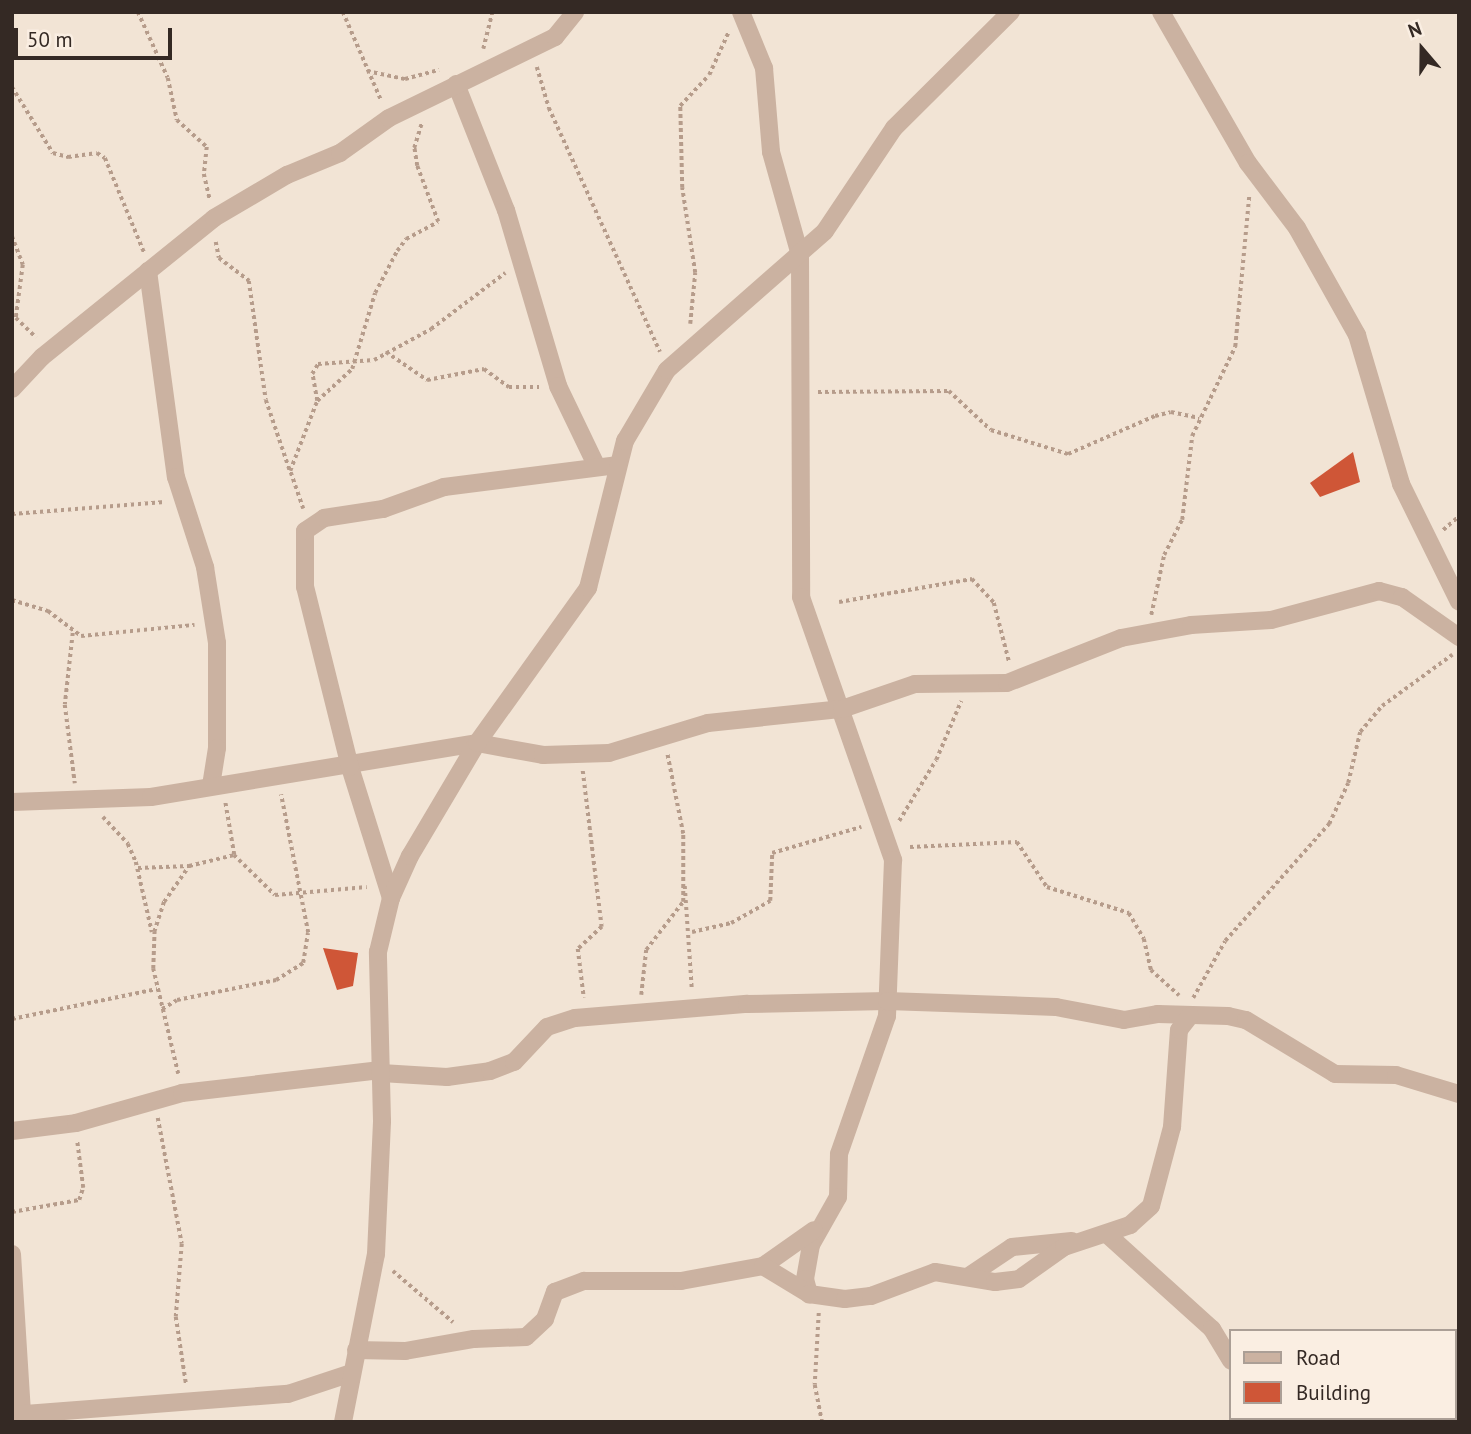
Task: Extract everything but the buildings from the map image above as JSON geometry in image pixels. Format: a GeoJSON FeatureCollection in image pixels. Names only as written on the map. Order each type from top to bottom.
{"type":"FeatureCollection","features":[{"type":"Feature","properties":{"kind":"street"},"geometry":{"type":"LineString","coordinates":[[12,388],[42,357],[214,218],[288,175],[340,153],[389,118],[559,34],[575,12]]}},
{"type":"Feature","properties":{"kind":"street"},"geometry":{"type":"LineString","coordinates":[[342,1422],[376,1254],[381,1071],[378,952],[389,892],[477,743],[595,574],[617,465],[625,441],[667,370],[800,255],[837,219],[869,159],[894,128],[1011,12]]}},
{"type":"Feature","properties":{"kind":"street"},"geometry":{"type":"LineString","coordinates":[[1161,12],[1248,163],[1297,228],[1357,335],[1401,484],[1459,602]]}},
{"type":"Feature","properties":{"kind":"street"},"geometry":{"type":"LineString","coordinates":[[737,18],[764,68],[771,152],[800,255],[802,393],[797,491],[801,597],[889,849],[894,887],[887,1001],[876,1056],[839,1154],[838,1197],[818,1227],[807,1259],[813,1296]]}},
{"type":"Feature","properties":{"kind":"street"},"geometry":{"type":"LineString","coordinates":[[445,92],[506,210],[558,386],[596,465]]}},
{"type":"Feature","properties":{"kind":"street"},"geometry":{"type":"LineString","coordinates":[[148,271],[176,477],[184,497],[214,623],[218,696],[216,785]]}},
{"type":"Feature","properties":{"kind":"street"},"geometry":{"type":"LineString","coordinates":[[389,892],[350,767],[305,587],[302,540],[310,525],[383,509],[444,487],[596,465],[617,465]]}},
{"type":"Feature","properties":{"kind":"street"},"geometry":{"type":"LineString","coordinates":[[12,802],[80,801],[216,785],[276,774],[350,767],[477,743],[543,755],[609,752],[660,735],[786,712],[842,709],[915,684],[1013,680],[1097,644],[1147,634],[1271,620],[1379,591],[1402,597],[1459,637]]}},
{"type":"Feature","properties":{"kind":"street"},"geometry":{"type":"LineString","coordinates":[[12,1131],[76,1123],[158,1104],[182,1093],[381,1071],[447,1077],[490,1071],[514,1062],[547,1027],[587,1017],[691,1009],[887,1001],[1056,1007],[1124,1020],[1246,1020],[1344,1077],[1396,1075],[1459,1094]]}},
{"type":"Feature","properties":{"kind":"street"},"geometry":{"type":"LineString","coordinates":[[969,1276],[1012,1247],[1109,1236],[1140,1217],[1156,1194],[1172,1127],[1181,1020]]}},
{"type":"Feature","properties":{"kind":"street"},"geometry":{"type":"LineString","coordinates":[[356,1350],[431,1348],[474,1339],[526,1337],[545,1319],[555,1292],[574,1282],[681,1281],[763,1266],[818,1227]]}},
{"type":"Feature","properties":{"kind":"street"},"geometry":{"type":"LineString","coordinates":[[1109,1236],[1212,1329],[1230,1359]]}},
{"type":"Feature","properties":{"kind":"street"},"geometry":{"type":"LineString","coordinates":[[763,1266],[813,1296],[871,1296],[935,1272],[995,1282],[1020,1279],[1076,1241]]}},
{"type":"Feature","properties":{"kind":"street"},"geometry":{"type":"LineString","coordinates":[[12,1255],[17,1415],[189,1399],[306,1392],[351,1373]]}},
{"type":"Feature","properties":{"kind":"path"},"geometry":{"type":"LineString","coordinates":[[138,12],[168,78],[177,120],[207,147],[204,174],[214,218],[219,258],[242,271],[255,298],[266,400],[310,525]]}},
{"type":"Feature","properties":{"kind":"path"},"geometry":{"type":"LineString","coordinates":[[343,12],[389,118]]}},
{"type":"Feature","properties":{"kind":"path"},"geometry":{"type":"LineString","coordinates":[[477,57],[490,34],[492,12]]}},
{"type":"Feature","properties":{"kind":"path"},"geometry":{"type":"LineString","coordinates":[[687,350],[695,273],[682,188],[680,106],[709,75],[737,18]]}},
{"type":"Feature","properties":{"kind":"path"},"geometry":{"type":"LineString","coordinates":[[537,45],[537,75],[549,108],[667,370]]}},
{"type":"Feature","properties":{"kind":"path"},"geometry":{"type":"LineString","coordinates":[[290,471],[317,401],[345,379],[357,359],[375,293],[397,251],[406,239],[438,222],[415,148],[445,92],[452,66],[405,79],[367,71]]}},
{"type":"Feature","properties":{"kind":"path"},"geometry":{"type":"LineString","coordinates":[[12,87],[53,153],[68,158],[97,153],[105,158],[131,213],[148,271]]}},
{"type":"Feature","properties":{"kind":"path"},"geometry":{"type":"LineString","coordinates":[[1147,634],[1164,555],[1182,520],[1192,436],[1236,347],[1250,232],[1248,163]]}},
{"type":"Feature","properties":{"kind":"path"},"geometry":{"type":"LineString","coordinates":[[12,236],[23,265],[16,318],[35,335],[42,357]]}},
{"type":"Feature","properties":{"kind":"path"},"geometry":{"type":"LineString","coordinates":[[317,401],[312,374],[318,364],[357,359],[374,360],[460,310],[520,260]]}},
{"type":"Feature","properties":{"kind":"path"},"geometry":{"type":"LineString","coordinates":[[386,352],[427,380],[484,369],[509,387],[558,386]]}},
{"type":"Feature","properties":{"kind":"path"},"geometry":{"type":"LineString","coordinates":[[802,393],[949,391],[991,430],[1068,454],[1155,416],[1171,412],[1199,418]]}},
{"type":"Feature","properties":{"kind":"path"},"geometry":{"type":"LineString","coordinates":[[12,514],[127,509],[184,497]]}},
{"type":"Feature","properties":{"kind":"path"},"geometry":{"type":"LineString","coordinates":[[839,602],[972,579],[1000,618],[1013,680]]}},
{"type":"Feature","properties":{"kind":"path"},"geometry":{"type":"LineString","coordinates":[[12,600],[48,611],[73,633],[130,635],[214,623]]}},
{"type":"Feature","properties":{"kind":"path"},"geometry":{"type":"LineString","coordinates":[[73,633],[65,705],[80,801],[128,844],[138,869],[154,938],[157,989],[182,1093]]}},
{"type":"Feature","properties":{"kind":"path"},"geometry":{"type":"LineString","coordinates":[[889,849],[1017,842],[1047,887],[1129,912],[1154,975],[1191,1003],[1225,941],[1329,824],[1348,783],[1360,732],[1382,706],[1459,650]]}},
{"type":"Feature","properties":{"kind":"path"},"geometry":{"type":"LineString","coordinates":[[692,932],[731,923],[770,901],[772,853],[879,822],[889,825],[904,816],[936,760],[969,681]]}},
{"type":"Feature","properties":{"kind":"path"},"geometry":{"type":"LineString","coordinates":[[660,735],[674,774],[684,884],[692,932],[691,1009]]}},
{"type":"Feature","properties":{"kind":"path"},"geometry":{"type":"LineString","coordinates":[[581,755],[602,918],[602,927],[578,949],[587,1017]]}},
{"type":"Feature","properties":{"kind":"path"},"geometry":{"type":"LineString","coordinates":[[162,1009],[177,1000],[293,974],[308,949],[276,774]]}},
{"type":"Feature","properties":{"kind":"path"},"geometry":{"type":"LineString","coordinates":[[216,785],[234,855],[267,891],[389,892]]}},
{"type":"Feature","properties":{"kind":"path"},"geometry":{"type":"LineString","coordinates":[[138,869],[189,866],[234,855]]}},
{"type":"Feature","properties":{"kind":"path"},"geometry":{"type":"LineString","coordinates":[[154,938],[164,902],[189,866]]}},
{"type":"Feature","properties":{"kind":"path"},"geometry":{"type":"LineString","coordinates":[[643,1013],[640,965],[683,902],[684,884]]}},
{"type":"Feature","properties":{"kind":"path"},"geometry":{"type":"LineString","coordinates":[[12,1019],[157,989]]}},
{"type":"Feature","properties":{"kind":"path"},"geometry":{"type":"LineString","coordinates":[[158,1104],[182,1244],[176,1317],[189,1399]]}},
{"type":"Feature","properties":{"kind":"path"},"geometry":{"type":"LineString","coordinates":[[12,1212],[79,1199],[83,1188],[76,1123]]}},
{"type":"Feature","properties":{"kind":"path"},"geometry":{"type":"LineString","coordinates":[[376,1254],[474,1339]]}},
{"type":"Feature","properties":{"kind":"path"},"geometry":{"type":"LineString","coordinates":[[813,1296],[815,1385],[822,1422]]}}]}
